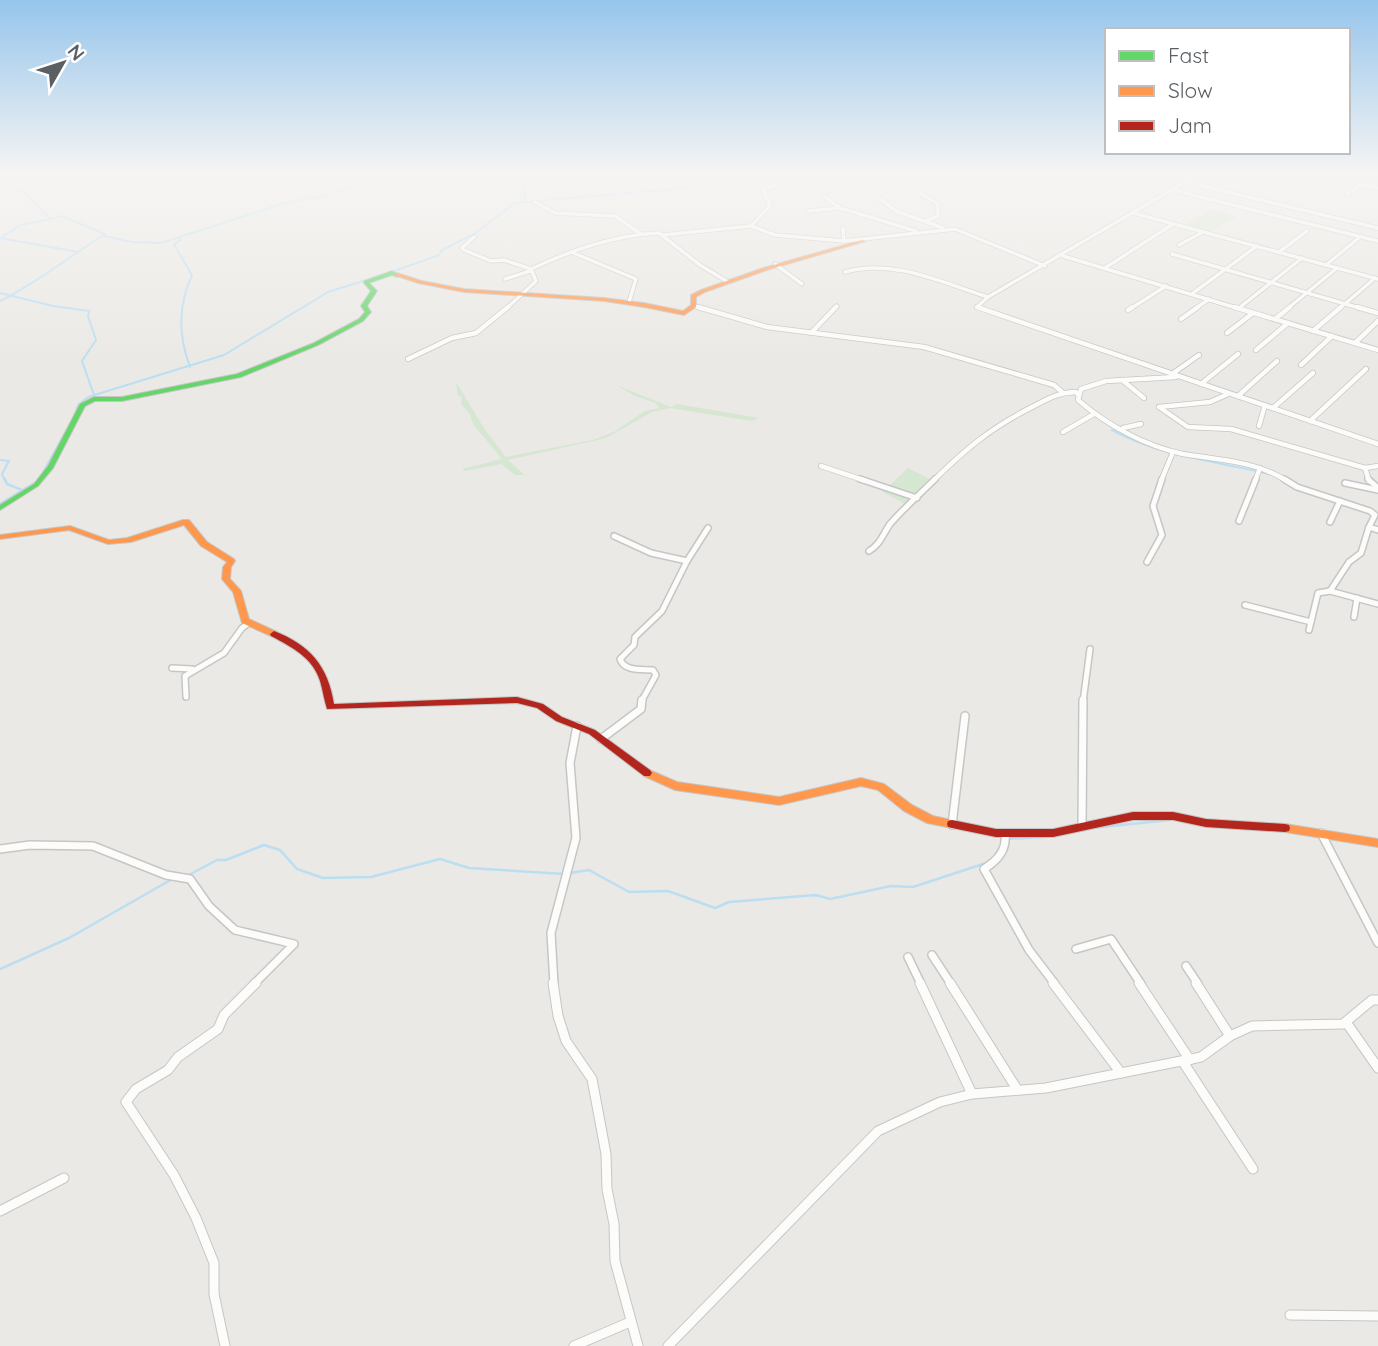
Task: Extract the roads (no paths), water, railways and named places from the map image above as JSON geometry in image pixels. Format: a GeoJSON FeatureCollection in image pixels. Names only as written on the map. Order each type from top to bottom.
{"type":"FeatureCollection","features":[{"type":"Feature","properties":{"kind":"street"},"geometry":{"type":"LineString","coordinates":[[408,359],[452,338],[472,335],[524,294],[536,281],[531,270],[504,260],[491,261],[462,248],[474,237]]}},
{"type":"Feature","properties":{"kind":"street"},"geometry":{"type":"LineString","coordinates":[[505,279],[570,252],[630,237]]}},
{"type":"Feature","properties":{"kind":"street"},"geometry":{"type":"LineString","coordinates":[[665,237],[700,265],[728,282]]}},
{"type":"Feature","properties":{"kind":"street"},"geometry":{"type":"LineString","coordinates":[[796,237],[844,241],[894,237]]}},
{"type":"Feature","properties":{"kind":"street"},"geometry":{"type":"LineString","coordinates":[[844,237],[844,241]]}},
{"type":"Feature","properties":{"kind":"street"},"geometry":{"type":"LineString","coordinates":[[974,237],[1045,266]]}},
{"type":"Feature","properties":{"kind":"street"},"geometry":{"type":"LineString","coordinates":[[1094,237],[988,297],[977,307],[1378,444]]}},
{"type":"Feature","properties":{"kind":"street"},"geometry":{"type":"LineString","coordinates":[[1105,268],[1153,237]]}},
{"type":"Feature","properties":{"kind":"street"},"geometry":{"type":"LineString","coordinates":[[1179,245],[1194,237]]}},
{"type":"Feature","properties":{"kind":"street"},"geometry":{"type":"LineString","coordinates":[[1221,237],[1377,278]]}},
{"type":"Feature","properties":{"kind":"street"},"geometry":{"type":"LineString","coordinates":[[1279,252],[1299,237]]}},
{"type":"Feature","properties":{"kind":"street"},"geometry":{"type":"LineString","coordinates":[[1326,265],[1360,237]]}},
{"type":"Feature","properties":{"kind":"street"},"geometry":{"type":"LineString","coordinates":[[694,306],[693,296],[706,288],[775,264],[834,251],[864,241]]}},
{"type":"Feature","properties":{"kind":"street"},"geometry":{"type":"LineString","coordinates":[[1193,293],[1258,247]]}},
{"type":"Feature","properties":{"kind":"street"},"geometry":{"type":"LineString","coordinates":[[570,252],[587,256],[636,279],[629,302]]}},
{"type":"Feature","properties":{"kind":"street"},"geometry":{"type":"LineString","coordinates":[[1172,254],[1378,313]]}},
{"type":"Feature","properties":{"kind":"street"},"geometry":{"type":"LineString","coordinates":[[1063,256],[1378,350]]}},
{"type":"Feature","properties":{"kind":"street"},"geometry":{"type":"LineString","coordinates":[[1239,308],[1302,258]]}},
{"type":"Feature","properties":{"kind":"street"},"geometry":{"type":"LineString","coordinates":[[775,264],[802,284]]}},
{"type":"Feature","properties":{"kind":"street"},"geometry":{"type":"LineString","coordinates":[[845,272],[865,265],[917,274],[988,297]]}},
{"type":"Feature","properties":{"kind":"street"},"geometry":{"type":"LineString","coordinates":[[1275,319],[1337,268]]}},
{"type":"Feature","properties":{"kind":"street"},"geometry":{"type":"LineString","coordinates":[[0,508],[36,485],[51,467],[82,405],[94,399],[121,399],[239,376],[316,344],[361,320],[368,312],[364,306],[374,291],[366,282],[392,273],[431,287],[489,295],[524,294],[629,302],[684,313],[694,306]]}},
{"type":"Feature","properties":{"kind":"street"},"geometry":{"type":"LineString","coordinates":[[1313,331],[1377,278]]}},
{"type":"Feature","properties":{"kind":"street"},"geometry":{"type":"LineString","coordinates":[[1128,310],[1166,286]]}},
{"type":"Feature","properties":{"kind":"street"},"geometry":{"type":"LineString","coordinates":[[1181,320],[1209,299]]}},
{"type":"Feature","properties":{"kind":"street"},"geometry":{"type":"LineString","coordinates":[[694,306],[754,324],[911,345],[956,354],[1054,385],[1062,392]]}},
{"type":"Feature","properties":{"kind":"street"},"geometry":{"type":"LineString","coordinates":[[811,333],[837,306]]}},
{"type":"Feature","properties":{"kind":"street"},"geometry":{"type":"LineString","coordinates":[[1227,333],[1253,313]]}},
{"type":"Feature","properties":{"kind":"street"},"geometry":{"type":"LineString","coordinates":[[1355,343],[1378,321]]}},
{"type":"Feature","properties":{"kind":"street"},"geometry":{"type":"LineString","coordinates":[[1256,350],[1287,323]]}},
{"type":"Feature","properties":{"kind":"street"},"geometry":{"type":"LineString","coordinates":[[1301,365],[1332,336]]}},
{"type":"Feature","properties":{"kind":"street"},"geometry":{"type":"LineString","coordinates":[[1202,384],[1238,354]]}},
{"type":"Feature","properties":{"kind":"street"},"geometry":{"type":"LineString","coordinates":[[1172,373],[1199,355]]}},
{"type":"Feature","properties":{"kind":"street"},"geometry":{"type":"LineString","coordinates":[[1238,396],[1277,361]]}},
{"type":"Feature","properties":{"kind":"street"},"geometry":{"type":"LineString","coordinates":[[1310,421],[1349,381],[1366,369]]}},
{"type":"Feature","properties":{"kind":"street"},"geometry":{"type":"LineString","coordinates":[[1273,408],[1312,373]]}},
{"type":"Feature","properties":{"kind":"street"},"geometry":{"type":"LineString","coordinates":[[1182,377],[1088,385],[1081,389],[1078,400],[1083,408],[1123,428],[1140,440],[1173,452],[1224,458],[1273,472],[1297,487],[1373,513],[1375,515],[1361,553],[1349,562],[1330,591]]}},
{"type":"Feature","properties":{"kind":"street"},"geometry":{"type":"LineString","coordinates":[[1122,380],[1144,398]]}},
{"type":"Feature","properties":{"kind":"street"},"geometry":{"type":"LineString","coordinates":[[869,551],[876,547],[888,527],[982,435],[1062,392],[1076,392],[1079,396]]}},
{"type":"Feature","properties":{"kind":"street"},"geometry":{"type":"LineString","coordinates":[[1229,393],[1210,402],[1159,407],[1188,426],[1231,429],[1365,468],[1378,466]]}},
{"type":"Feature","properties":{"kind":"street"},"geometry":{"type":"LineString","coordinates":[[1259,426],[1265,405]]}},
{"type":"Feature","properties":{"kind":"street"},"geometry":{"type":"LineString","coordinates":[[1063,432],[1094,414]]}},
{"type":"Feature","properties":{"kind":"street"},"geometry":{"type":"LineString","coordinates":[[1123,428],[1141,424]]}},
{"type":"Feature","properties":{"kind":"street"},"geometry":{"type":"LineString","coordinates":[[1147,562],[1161,543],[1161,523],[1153,506],[1173,452]]}},
{"type":"Feature","properties":{"kind":"street"},"geometry":{"type":"LineString","coordinates":[[821,466],[917,498]]}},
{"type":"Feature","properties":{"kind":"street"},"geometry":{"type":"LineString","coordinates":[[1239,521],[1259,468]]}},
{"type":"Feature","properties":{"kind":"street"},"geometry":{"type":"LineString","coordinates":[[1365,468],[1368,480],[1378,489]]}},
{"type":"Feature","properties":{"kind":"street"},"geometry":{"type":"LineString","coordinates":[[1345,483],[1378,489]]}},
{"type":"Feature","properties":{"kind":"street"},"geometry":{"type":"LineString","coordinates":[[1330,522],[1340,501]]}},
{"type":"Feature","properties":{"kind":"street"},"geometry":{"type":"LineString","coordinates":[[0,537],[70,528],[108,542],[128,540],[186,522],[204,544],[231,561],[227,567],[226,579],[237,591],[245,621],[305,650],[320,664],[330,692],[330,707],[517,700],[540,706],[559,719],[601,739],[648,773],[675,786],[779,802],[861,782],[881,788],[908,808],[931,820],[1005,833],[1053,833],[1133,816],[1172,816],[1206,823],[1303,829],[1378,843]]}},
{"type":"Feature","properties":{"kind":"street"},"geometry":{"type":"LineString","coordinates":[[1369,527],[1378,530]]}},
{"type":"Feature","properties":{"kind":"street"},"geometry":{"type":"LineString","coordinates":[[601,739],[641,709],[640,703],[656,675],[653,670],[631,669],[622,664],[621,659],[634,645],[635,637],[662,611],[687,561],[708,528]]}},
{"type":"Feature","properties":{"kind":"street"},"geometry":{"type":"LineString","coordinates":[[614,536],[651,553],[687,561]]}},
{"type":"Feature","properties":{"kind":"street"},"geometry":{"type":"LineString","coordinates":[[1245,605],[1310,626],[1318,593],[1330,591],[1378,604]]}},
{"type":"Feature","properties":{"kind":"street"},"geometry":{"type":"LineString","coordinates":[[1354,617],[1357,598]]}},
{"type":"Feature","properties":{"kind":"street"},"geometry":{"type":"LineString","coordinates":[[186,697],[185,677],[192,669],[229,649],[242,625],[249,622]]}},
{"type":"Feature","properties":{"kind":"street"},"geometry":{"type":"LineString","coordinates":[[1082,827],[1080,766],[1083,686],[1090,649]]}},
{"type":"Feature","properties":{"kind":"street"},"geometry":{"type":"LineString","coordinates":[[172,668],[192,669]]}},
{"type":"Feature","properties":{"kind":"street"},"geometry":{"type":"LineString","coordinates":[[952,825],[965,716]]}},
{"type":"Feature","properties":{"kind":"street"},"geometry":{"type":"LineString","coordinates":[[576,726],[570,763],[576,838],[551,933],[552,973],[558,1017],[566,1041],[592,1079],[606,1154],[607,1189],[614,1224],[615,1261],[638,1346]]}},
{"type":"Feature","properties":{"kind":"street"},"geometry":{"type":"LineString","coordinates":[[1005,833],[1007,841],[999,859],[984,869],[1029,950],[1121,1073]]}},
{"type":"Feature","properties":{"kind":"street"},"geometry":{"type":"LineString","coordinates":[[1321,834],[1378,943]]}},
{"type":"Feature","properties":{"kind":"street"},"geometry":{"type":"LineString","coordinates":[[0,849],[30,845],[93,846],[166,875],[190,879],[209,906],[235,930],[294,944],[224,1015],[218,1029],[178,1057],[168,1070],[135,1089],[126,1102],[174,1175],[196,1218],[214,1264],[214,1294],[225,1346]]}},
{"type":"Feature","properties":{"kind":"street"},"geometry":{"type":"LineString","coordinates":[[1076,949],[1111,939],[1253,1169]]}},
{"type":"Feature","properties":{"kind":"street"},"geometry":{"type":"LineString","coordinates":[[932,955],[1017,1089]]}},
{"type":"Feature","properties":{"kind":"street"},"geometry":{"type":"LineString","coordinates":[[908,957],[972,1094]]}},
{"type":"Feature","properties":{"kind":"street"},"geometry":{"type":"LineString","coordinates":[[1186,966],[1230,1036]]}},
{"type":"Feature","properties":{"kind":"street"},"geometry":{"type":"LineString","coordinates":[[668,1346],[878,1131],[940,1102],[972,1094],[1046,1088],[1201,1058],[1230,1036],[1252,1026],[1343,1024],[1372,1000],[1378,1000]]}},
{"type":"Feature","properties":{"kind":"street"},"geometry":{"type":"LineString","coordinates":[[1346,1022],[1378,1068]]}},
{"type":"Feature","properties":{"kind":"street"},"geometry":{"type":"LineString","coordinates":[[0,1211],[64,1178]]}},
{"type":"Feature","properties":{"kind":"street"},"geometry":{"type":"LineString","coordinates":[[1290,1315],[1378,1316]]}},
{"type":"Feature","properties":{"kind":"street"},"geometry":{"type":"LineString","coordinates":[[574,1346],[630,1322]]}},
{"type":"Feature","properties":{"kind":"waterway"},"geometry":{"type":"LineString","coordinates":[[11,296],[101,237]]}},
{"type":"Feature","properties":{"kind":"waterway"},"geometry":{"type":"LineString","coordinates":[[108,237],[132,242],[161,243],[180,237]]}},
{"type":"Feature","properties":{"kind":"waterway"},"geometry":{"type":"LineString","coordinates":[[386,274],[439,255],[442,250],[468,237]]}},
{"type":"Feature","properties":{"kind":"waterway"},"geometry":{"type":"LineString","coordinates":[[0,238],[78,252]]}},
{"type":"Feature","properties":{"kind":"waterway"},"geometry":{"type":"LineString","coordinates":[[181,239],[174,245],[192,275],[184,298],[181,321],[183,343],[190,366]]}},
{"type":"Feature","properties":{"kind":"waterway"},"geometry":{"type":"LineString","coordinates":[[190,366],[224,355],[328,292],[376,277]]}},
{"type":"Feature","properties":{"kind":"waterway"},"geometry":{"type":"LineString","coordinates":[[0,293],[11,296]]}},
{"type":"Feature","properties":{"kind":"waterway"},"geometry":{"type":"LineString","coordinates":[[0,301],[11,296]]}},
{"type":"Feature","properties":{"kind":"waterway"},"geometry":{"type":"LineString","coordinates":[[11,296],[89,311],[88,316],[96,340],[82,361],[94,395]]}},
{"type":"Feature","properties":{"kind":"waterway"},"geometry":{"type":"LineString","coordinates":[[75,414],[78,405],[88,397],[190,366]]}},
{"type":"Feature","properties":{"kind":"waterway"},"geometry":{"type":"LineString","coordinates":[[42,474],[67,429]]}},
{"type":"Feature","properties":{"kind":"waterway"},"geometry":{"type":"LineString","coordinates":[[1112,430],[1170,452],[1270,474]]}},
{"type":"Feature","properties":{"kind":"waterway"},"geometry":{"type":"LineString","coordinates":[[0,460],[9,461],[2,474],[5,481]]}},
{"type":"Feature","properties":{"kind":"waterway"},"geometry":{"type":"LineString","coordinates":[[5,479],[7,484],[22,490]]}},
{"type":"Feature","properties":{"kind":"waterway"},"geometry":{"type":"LineString","coordinates":[[0,504],[36,482]]}},
{"type":"Feature","properties":{"kind":"waterway"},"geometry":{"type":"LineString","coordinates":[[1093,828],[1170,820]]}},
{"type":"Feature","properties":{"kind":"waterway"},"geometry":{"type":"LineString","coordinates":[[994,857],[1005,839],[1046,837]]}},
{"type":"Feature","properties":{"kind":"waterway"},"geometry":{"type":"LineString","coordinates":[[187,876],[217,860],[226,860],[264,845],[280,850],[297,869],[323,878],[371,877],[440,859],[469,868],[564,874]]}},
{"type":"Feature","properties":{"kind":"waterway"},"geometry":{"type":"LineString","coordinates":[[570,873],[589,870],[629,892],[668,891],[715,908],[729,902],[816,895],[830,899],[891,886],[913,887],[989,862]]}},
{"type":"Feature","properties":{"kind":"waterway"},"geometry":{"type":"LineString","coordinates":[[0,969],[69,938],[174,878]]}}]}
